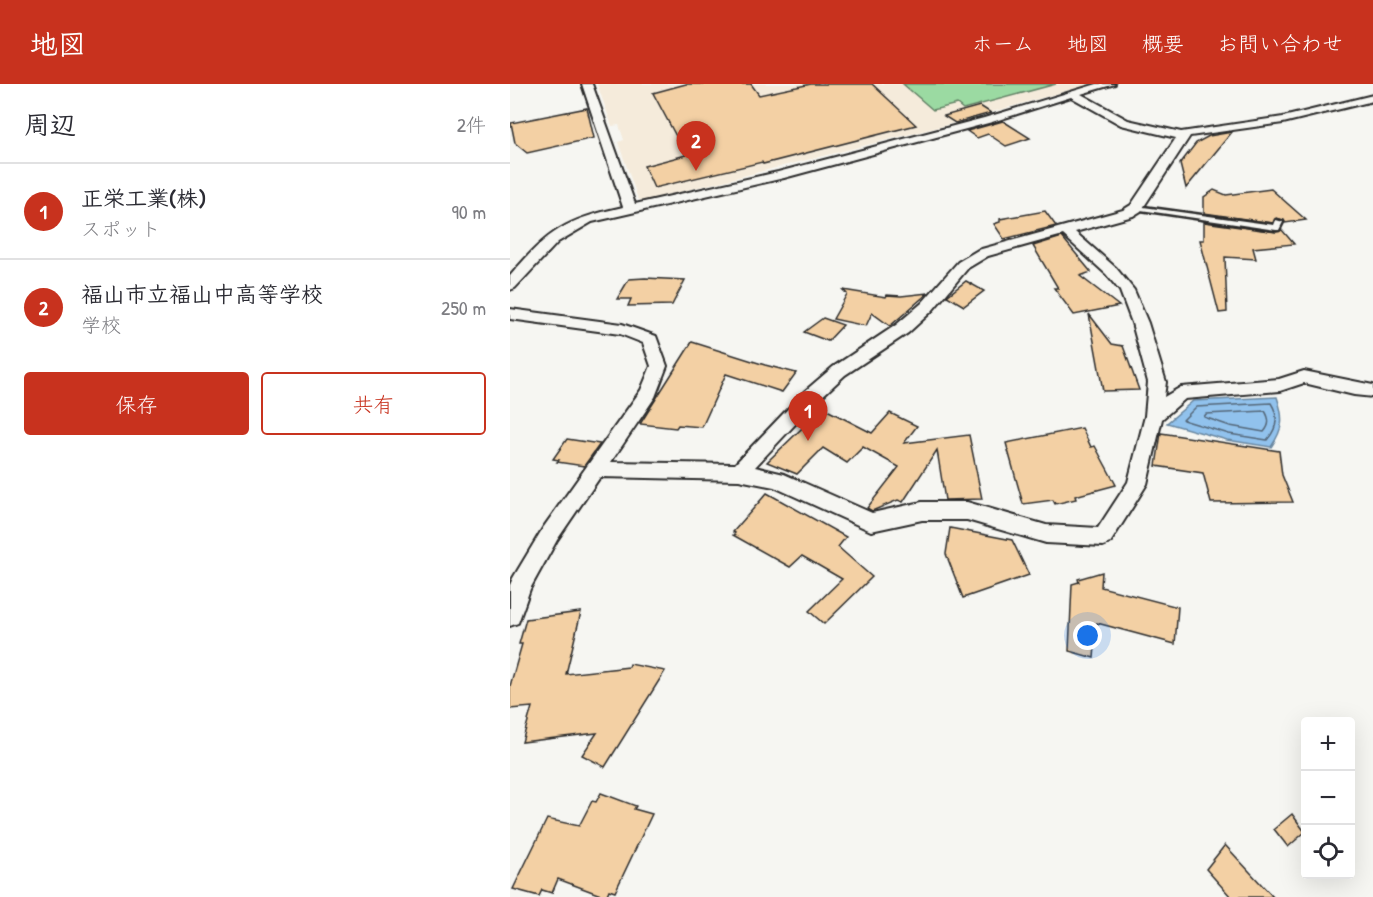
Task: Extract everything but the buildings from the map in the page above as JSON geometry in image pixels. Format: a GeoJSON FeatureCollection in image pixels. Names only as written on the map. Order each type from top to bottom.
{"type":"FeatureCollection","features":[{"type":"Feature","properties":{"kind":"street"},"geometry":{"type":"LineString","coordinates":[[587,84],[630,208]]}},
{"type":"Feature","properties":{"kind":"street"},"geometry":{"type":"LineString","coordinates":[[510,285],[546,242],[563,229],[588,219],[803,169],[988,120],[1072,93],[1110,84]]}},
{"type":"Feature","properties":{"kind":"street"},"geometry":{"type":"LineString","coordinates":[[1072,93],[1122,123],[1145,130],[1183,136],[1211,129],[1284,120],[1366,99],[1373,109]]}},
{"type":"Feature","properties":{"kind":"street"},"geometry":{"type":"LineString","coordinates":[[739,472],[810,396],[839,371],[902,329],[927,307],[963,265],[983,253],[1128,213],[1136,208],[1183,136]]}},
{"type":"Feature","properties":{"kind":"street"},"geometry":{"type":"LineString","coordinates":[[597,469],[739,472],[777,480],[871,522],[922,511],[967,511],[1046,534],[1103,537],[1137,484],[1154,416],[1157,382],[1140,322],[1127,290],[1111,272],[1066,231]]}},
{"type":"Feature","properties":{"kind":"street"},"geometry":{"type":"LineString","coordinates":[[510,314],[621,329],[650,340],[659,366],[649,392],[550,534],[521,585],[510,615]]}},
{"type":"Feature","properties":{"kind":"street"},"geometry":{"type":"LineString","coordinates":[[1154,416],[1180,393],[1280,385],[1304,377],[1354,389],[1373,391]]}},
{"type":"Feature","properties":{"kind":"lane"},"geometry":{"type":"LineString","coordinates":[[1136,208],[1276,228],[1279,222]]}},
{"type":"Feature","properties":{"kind":"shaded area"},"geometry":{"type":"Polygon","coordinates":[[[597,84],[1091,84],[943,126],[643,201],[638,199],[618,142],[624,140],[619,125],[612,126],[597,84]]]}},
{"type":"Feature","properties":{"kind":"green space"},"geometry":{"type":"Polygon","coordinates":[[[903,84],[1056,84],[963,109],[957,104],[933,110],[903,84]]]}},
{"type":"Feature","properties":{"kind":"water"},"geometry":{"type":"Polygon","coordinates":[[[1277,397],[1282,423],[1271,447],[1227,440],[1167,423],[1193,401],[1277,397]]]}},
{"type":"Feature","properties":{"kind":"place","name":"福山市立福山中高等学校"},"geometry":{"type":"Point","coordinates":[696,171]}},
{"type":"Feature","properties":{"kind":"place","name":"正栄工業(株)"},"geometry":{"type":"Point","coordinates":[808,441]}}]}
